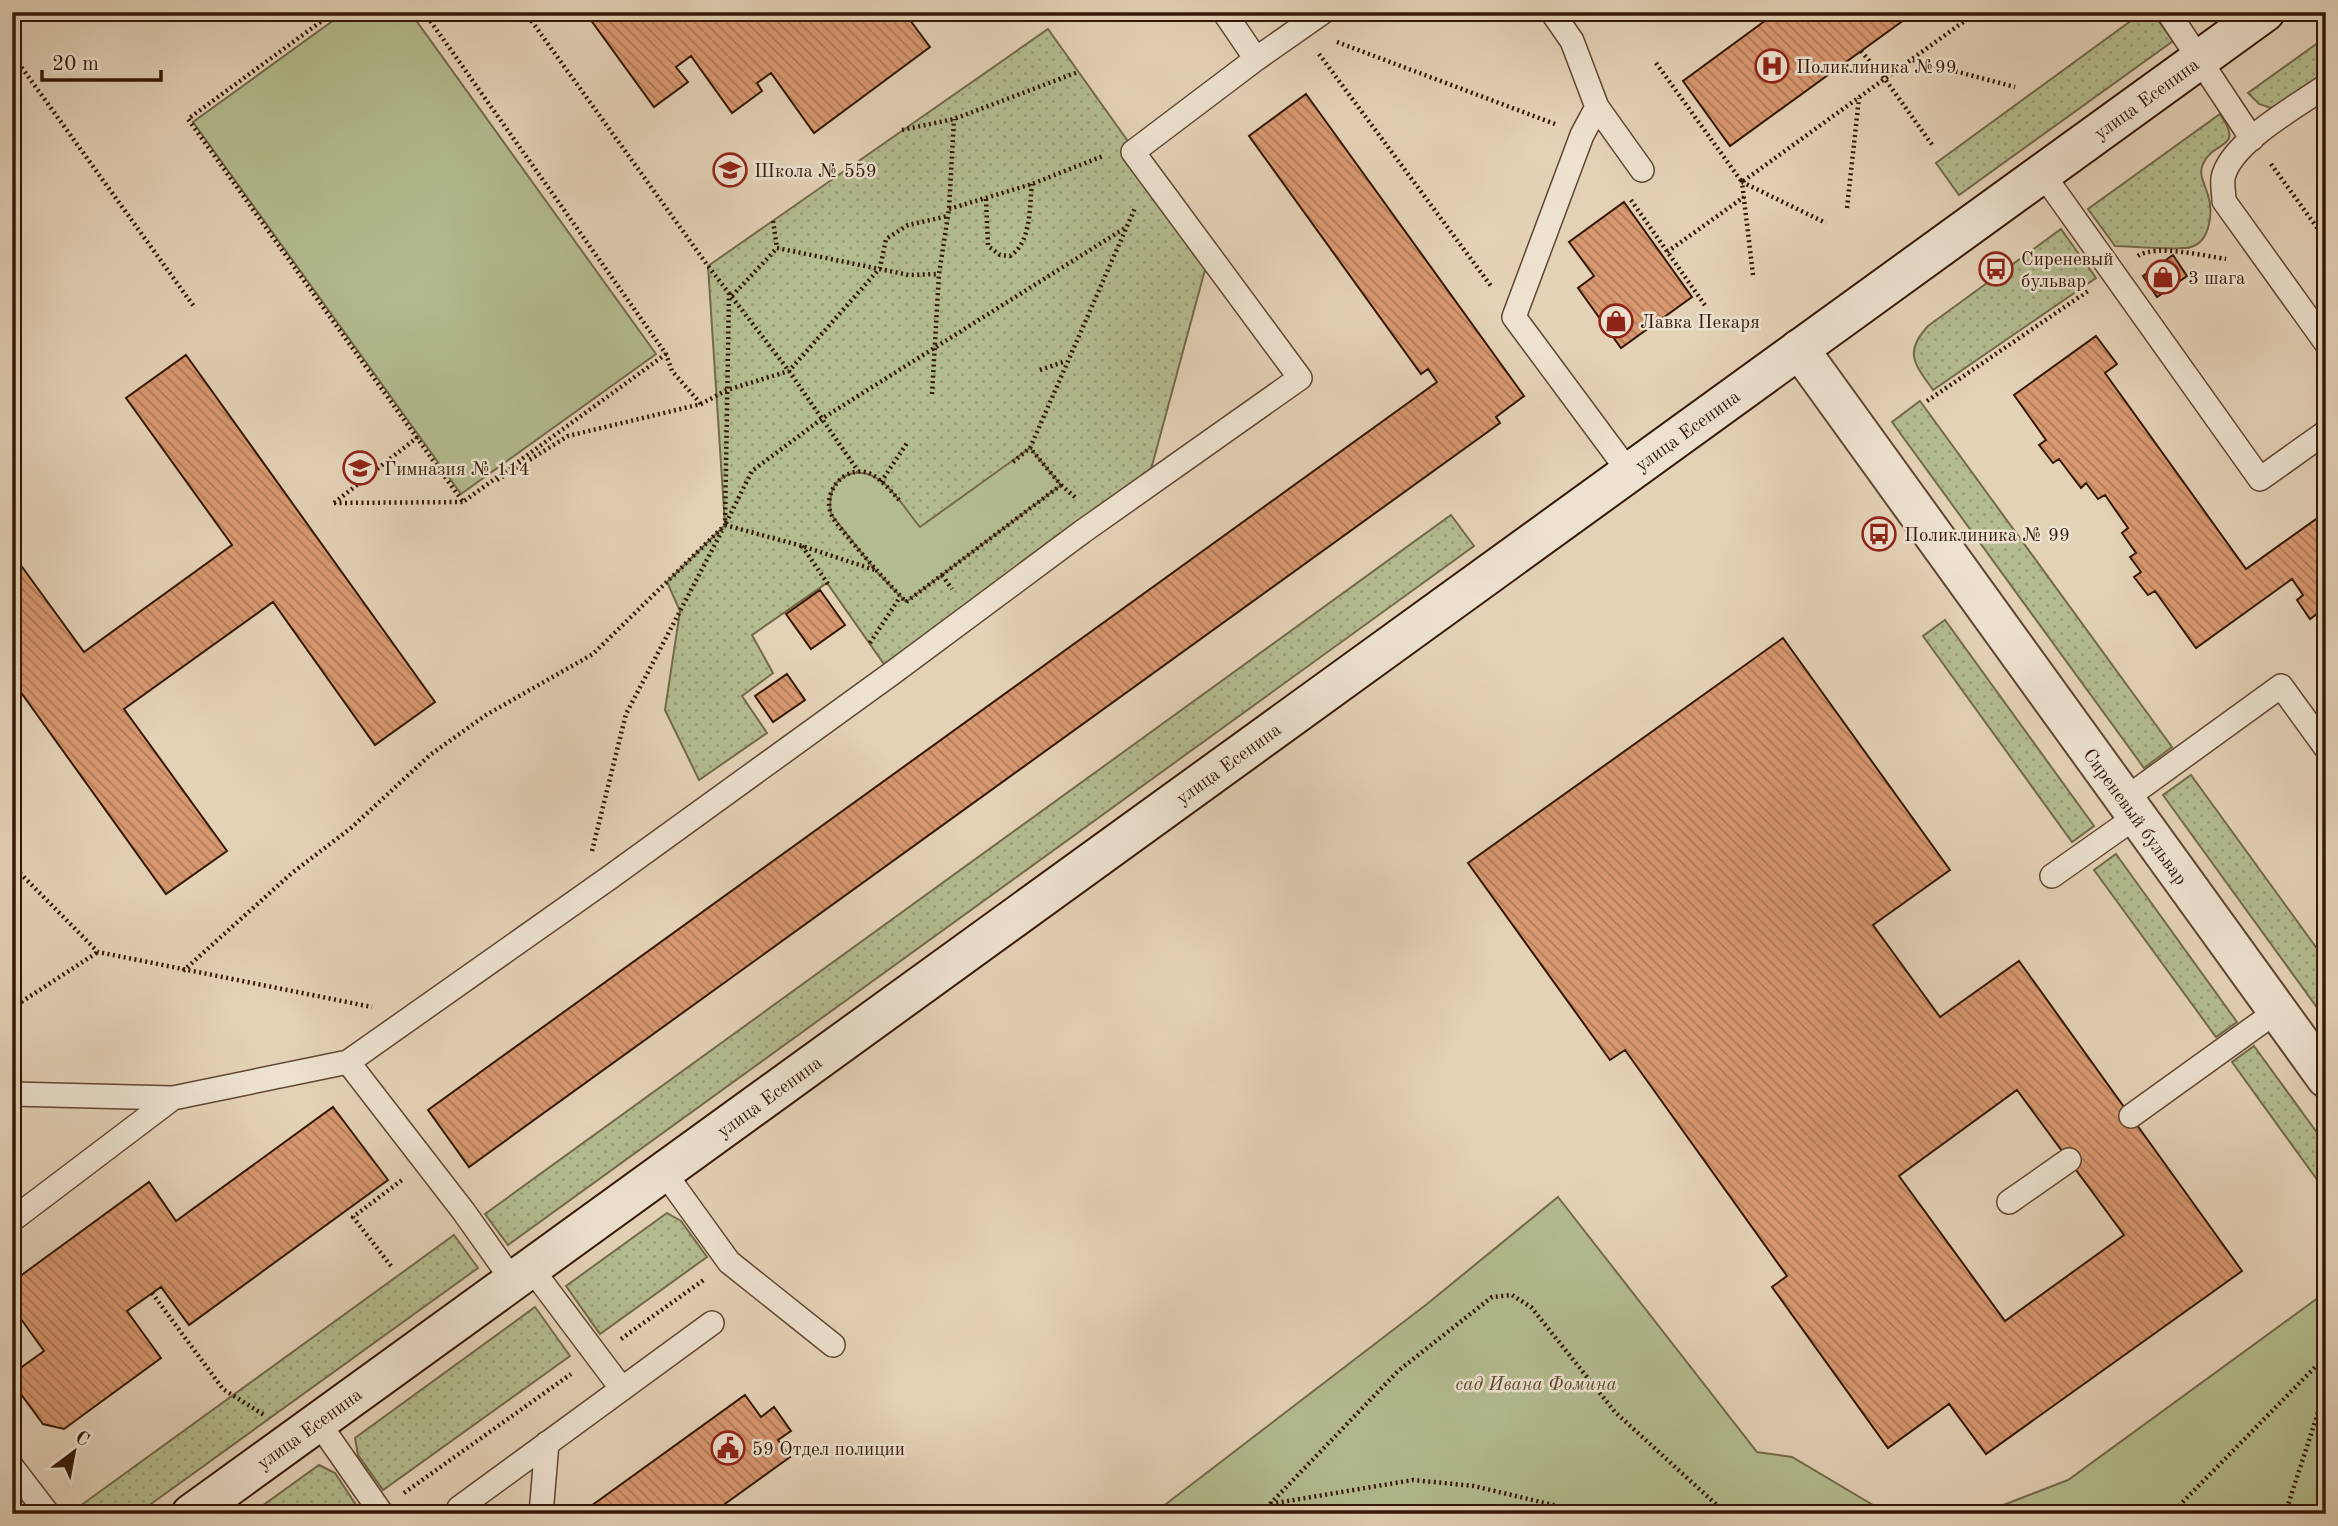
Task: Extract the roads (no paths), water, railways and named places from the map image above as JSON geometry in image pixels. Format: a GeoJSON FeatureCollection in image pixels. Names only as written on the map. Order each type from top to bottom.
{"type":"FeatureCollection","features":[{"type":"Feature","properties":{"kind":"street","name":"улица Есенина"},"geometry":{"type":"LineString","coordinates":[[191,1514],[2265,12]]}},
{"type":"Feature","properties":{"kind":"street","name":"Сиреневый бульвар"},"geometry":{"type":"LineString","coordinates":[[1799,349],[2326,1078]]}},
{"type":"Feature","properties":{"kind":"lane"},"geometry":{"type":"LineString","coordinates":[[1224,12],[1256,59]]}},
{"type":"Feature","properties":{"kind":"lane"},"geometry":{"type":"LineString","coordinates":[[12,1094],[173,1098],[348,1062],[880,682],[1082,532],[1300,378],[1133,152],[1323,12]]}},
{"type":"Feature","properties":{"kind":"lane"},"geometry":{"type":"LineString","coordinates":[[1552,12],[1572,41],[1597,107],[1642,170]]}},
{"type":"Feature","properties":{"kind":"lane"},"geometry":{"type":"LineString","coordinates":[[2168,12],[2252,139]]}},
{"type":"Feature","properties":{"kind":"lane"},"geometry":{"type":"LineString","coordinates":[[2326,86],[2252,139],[2234,157],[2223,178],[2224,201],[2326,343]]}},
{"type":"Feature","properties":{"kind":"lane"},"geometry":{"type":"LineString","coordinates":[[1597,107],[1582,135],[1514,317],[1629,472]]}},
{"type":"Feature","properties":{"kind":"lane"},"geometry":{"type":"LineString","coordinates":[[2042,173],[2260,479],[2326,432]]}},
{"type":"Feature","properties":{"kind":"lane"},"geometry":{"type":"LineString","coordinates":[[2052,876],[2281,686],[2326,748]]}},
{"type":"Feature","properties":{"kind":"lane"},"geometry":{"type":"LineString","coordinates":[[2131,1116],[2277,1011]]}},
{"type":"Feature","properties":{"kind":"lane"},"geometry":{"type":"LineString","coordinates":[[348,1062],[425,1162],[522,1274],[598,1355],[622,1389]]}},
{"type":"Feature","properties":{"kind":"lane"},"geometry":{"type":"LineString","coordinates":[[12,1220],[173,1098]]}},
{"type":"Feature","properties":{"kind":"lane"},"geometry":{"type":"LineString","coordinates":[[2009,1202],[2069,1160]]}},
{"type":"Feature","properties":{"kind":"lane"},"geometry":{"type":"LineString","coordinates":[[664,1172],[729,1262],[833,1345]]}},
{"type":"Feature","properties":{"kind":"lane"},"geometry":{"type":"LineString","coordinates":[[459,1508],[712,1323]]}},
{"type":"Feature","properties":{"kind":"lane"},"geometry":{"type":"LineString","coordinates":[[318,1422],[381,1512]]}},
{"type":"Feature","properties":{"kind":"lane"},"geometry":{"type":"LineString","coordinates":[[541,1514],[547,1443]]}},
{"type":"Feature","properties":{"kind":"lane"},"geometry":{"type":"LineString","coordinates":[[12,1467],[48,1514]]}},
{"type":"Feature","properties":{"kind":"place","name":"Поликлиника №99"},"geometry":{"type":"Point","coordinates":[1772,66]}},
{"type":"Feature","properties":{"kind":"place","name":"Школа № 559"},"geometry":{"type":"Point","coordinates":[730,170]}},
{"type":"Feature","properties":{"kind":"place","name":"Сиреневый бульвар"},"geometry":{"type":"Point","coordinates":[1996,269]}},
{"type":"Feature","properties":{"kind":"place","name":"3 шага"},"geometry":{"type":"Point","coordinates":[2163,277]}},
{"type":"Feature","properties":{"kind":"place","name":"Лавка Пекаря"},"geometry":{"type":"Point","coordinates":[1616,321]}},
{"type":"Feature","properties":{"kind":"place","name":"Гимназия № 114"},"geometry":{"type":"Point","coordinates":[360,468]}},
{"type":"Feature","properties":{"kind":"place","name":"Поликлиника № 99"},"geometry":{"type":"Point","coordinates":[1879,534]}},
{"type":"Feature","properties":{"kind":"place","name":"59 Отдел полиции"},"geometry":{"type":"Point","coordinates":[728,1448]}},
{"type":"Feature","properties":{"kind":"park label","name":"сад Ивана Фомина"},"geometry":{"type":"Point","coordinates":[1536,1383]}}]}
